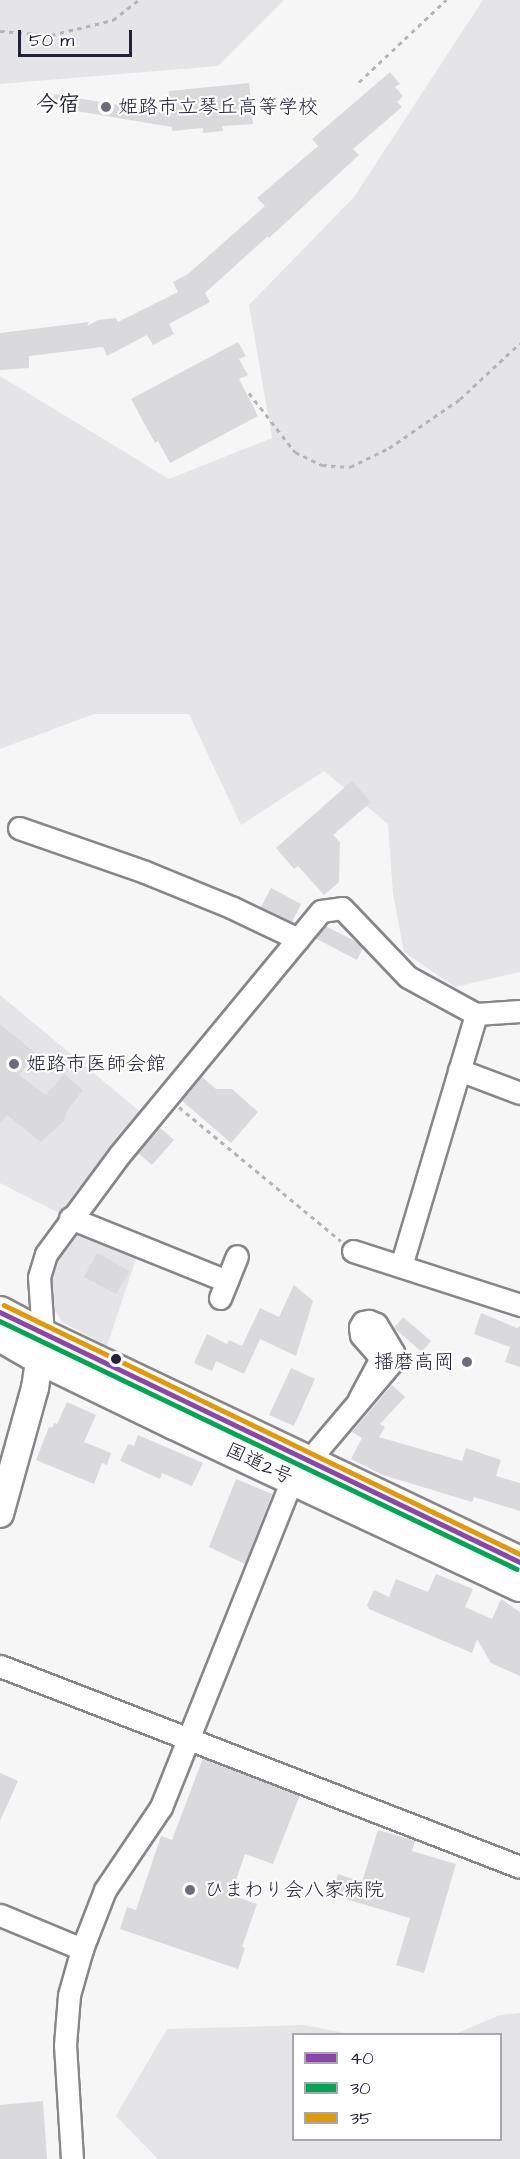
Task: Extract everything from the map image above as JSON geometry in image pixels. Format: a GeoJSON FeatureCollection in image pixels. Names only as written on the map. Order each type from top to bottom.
{"type":"FeatureCollection","features":[{"type":"Feature","properties":{"kind":"highway","name":"国道2号"},"geometry":{"type":"LineString","coordinates":[[0,1312],[42,1347]]}},
{"type":"Feature","properties":{"kind":"highway","name":"国道2号"},"geometry":{"type":"LineString","coordinates":[[0,1336],[42,1347],[300,1470],[520,1586]]}},
{"type":"Feature","properties":{"kind":"highway","name":"国道2号"},"geometry":{"type":"LineString","coordinates":[[300,1470],[520,1562]]}},
{"type":"Feature","properties":{"kind":"main road"},"geometry":{"type":"LineString","coordinates":[[0,1514],[35,1388],[42,1347]]}},
{"type":"Feature","properties":{"kind":"street"},"geometry":{"type":"LineString","coordinates":[[19,828],[167,881],[233,908],[298,939]]}},
{"type":"Feature","properties":{"kind":"street"},"geometry":{"type":"LineString","coordinates":[[42,1347],[39,1277],[46,1254],[70,1218],[120,1154],[169,1098],[321,911],[342,908],[408,977],[476,1014],[520,1011]]}},
{"type":"Feature","properties":{"kind":"street"},"geometry":{"type":"LineString","coordinates":[[401,1266],[476,1014]]}},
{"type":"Feature","properties":{"kind":"street"},"geometry":{"type":"LineString","coordinates":[[459,1070],[520,1093]]}},
{"type":"Feature","properties":{"kind":"street"},"geometry":{"type":"LineString","coordinates":[[70,1218],[223,1289],[237,1256]]}},
{"type":"Feature","properties":{"kind":"street"},"geometry":{"type":"LineString","coordinates":[[352,1251],[520,1305]]}},
{"type":"Feature","properties":{"kind":"street"},"geometry":{"type":"LineString","coordinates":[[72,2159],[65,2045],[69,1995],[82,1949],[105,1890],[161,1807],[300,1470],[359,1399]]}},
{"type":"Feature","properties":{"kind":"street"},"geometry":{"type":"LineString","coordinates":[[0,1666],[520,1867]]}},
{"type":"Feature","properties":{"kind":"street"},"geometry":{"type":"LineString","coordinates":[[0,1915],[82,1949]]}},
{"type":"Feature","properties":{"kind":"path"},"geometry":{"type":"LineString","coordinates":[[0,32],[51,35],[113,20],[139,0]]}},
{"type":"Feature","properties":{"kind":"path"},"geometry":{"type":"LineString","coordinates":[[359,82],[446,0]]}},
{"type":"Feature","properties":{"kind":"path"},"geometry":{"type":"LineString","coordinates":[[249,393],[295,452],[322,465],[350,467],[389,448],[460,399],[520,343]]}},
{"type":"Feature","properties":{"kind":"path"},"geometry":{"type":"LineString","coordinates":[[169,1098],[352,1251]]}},
{"type":"Feature","properties":{"kind":"shaded area"},"geometry":{"type":"Polygon","coordinates":[[[0,0],[284,0],[218,66],[0,84],[0,0]]]}},
{"type":"Feature","properties":{"kind":"shaded area"},"geometry":{"type":"Polygon","coordinates":[[[483,0],[520,0],[520,972],[455,987],[404,952],[393,894],[388,824],[324,771],[241,825],[189,714],[94,714],[0,749],[0,376],[169,479],[272,438],[249,305],[354,197],[483,0]]]}},
{"type":"Feature","properties":{"kind":"shaded area"},"geometry":{"type":"Polygon","coordinates":[[[0,995],[143,1114],[61,1214],[0,1183],[0,995]]]}},
{"type":"Feature","properties":{"kind":"shaded area"},"geometry":{"type":"Polygon","coordinates":[[[82,1232],[138,1253],[107,1346],[62,1322],[52,1305],[50,1265],[69,1234],[82,1232]]]}},
{"type":"Feature","properties":{"kind":"shaded area"},"geometry":{"type":"Polygon","coordinates":[[[520,2013],[520,2159],[158,2159],[116,2116],[167,2029],[304,2025],[345,2033],[292,2033],[292,2141],[502,2141],[502,2033],[457,2033],[500,2015],[520,2013]]]}},
{"type":"Feature","properties":{"kind":"building"},"geometry":{"type":"Polygon","coordinates":[[[390,72],[400,84],[395,87],[403,96],[397,102],[402,107],[353,149],[359,155],[205,293],[210,302],[169,324],[174,334],[153,345],[147,335],[107,356],[103,347],[29,356],[29,368],[0,370],[0,333],[89,322],[87,326],[98,320],[116,318],[118,322],[178,292],[173,282],[188,274],[265,206],[257,198],[318,146],[312,139],[390,72]]]}},
{"type":"Feature","properties":{"kind":"building"},"geometry":{"type":"Polygon","coordinates":[[[249,83],[253,124],[222,126],[223,131],[203,133],[203,128],[172,131],[172,127],[52,107],[54,94],[171,114],[169,91],[249,83]]]}},
{"type":"Feature","properties":{"kind":"building"},"geometry":{"type":"Polygon","coordinates":[[[238,342],[246,356],[239,359],[248,375],[239,379],[258,416],[170,463],[158,441],[155,443],[131,399],[238,342]]]}},
{"type":"Feature","properties":{"kind":"building"},"geometry":{"type":"Polygon","coordinates":[[[352,781],[371,802],[333,835],[340,842],[339,882],[324,895],[298,866],[294,869],[276,848],[352,781]]]}},
{"type":"Feature","properties":{"kind":"building"},"geometry":{"type":"Polygon","coordinates":[[[271,888],[301,904],[292,922],[261,907],[271,888]]]}},
{"type":"Feature","properties":{"kind":"building"},"geometry":{"type":"Polygon","coordinates":[[[325,926],[357,942],[363,948],[357,960],[315,938],[325,926]]]}},
{"type":"Feature","properties":{"kind":"building"},"geometry":{"type":"Polygon","coordinates":[[[0,1024],[35,1053],[19,1075],[46,1095],[64,1074],[83,1090],[67,1111],[64,1121],[41,1142],[7,1115],[0,1123],[0,1024]]]}},
{"type":"Feature","properties":{"kind":"building"},"geometry":{"type":"Polygon","coordinates":[[[201,1076],[216,1089],[232,1089],[258,1112],[231,1143],[181,1100],[201,1076]]]}},
{"type":"Feature","properties":{"kind":"building"},"geometry":{"type":"Polygon","coordinates":[[[159,1127],[174,1140],[152,1165],[138,1153],[159,1127]]]}},
{"type":"Feature","properties":{"kind":"building"},"geometry":{"type":"Polygon","coordinates":[[[97,1253],[130,1271],[116,1294],[84,1277],[97,1253]]]}},
{"type":"Feature","properties":{"kind":"building"},"geometry":{"type":"Polygon","coordinates":[[[294,1285],[313,1301],[296,1356],[260,1339],[244,1374],[216,1361],[212,1371],[194,1363],[207,1334],[227,1344],[229,1340],[242,1346],[260,1308],[279,1317],[294,1285]]]}},
{"type":"Feature","properties":{"kind":"building"},"geometry":{"type":"Polygon","coordinates":[[[481,1313],[517,1328],[520,1326],[520,1367],[505,1362],[510,1347],[474,1334],[481,1313]]]}},
{"type":"Feature","properties":{"kind":"building"},"geometry":{"type":"Polygon","coordinates":[[[403,1317],[431,1341],[422,1352],[394,1328],[403,1317]]]}},
{"type":"Feature","properties":{"kind":"building"},"geometry":{"type":"Polygon","coordinates":[[[291,1368],[315,1379],[294,1426],[269,1415],[291,1368]]]}},
{"type":"Feature","properties":{"kind":"building"},"geometry":{"type":"Polygon","coordinates":[[[392,1385],[405,1397],[380,1424],[385,1427],[379,1437],[462,1461],[466,1448],[501,1460],[496,1476],[520,1483],[520,1511],[474,1497],[472,1502],[383,1475],[351,1459],[362,1438],[352,1432],[392,1385]]]}},
{"type":"Feature","properties":{"kind":"building"},"geometry":{"type":"Polygon","coordinates":[[[67,1402],[96,1415],[84,1442],[111,1453],[107,1465],[102,1463],[94,1484],[36,1460],[49,1427],[52,1428],[54,1423],[57,1424],[67,1402]]]}},
{"type":"Feature","properties":{"kind":"building"},"geometry":{"type":"Polygon","coordinates":[[[138,1435],[203,1463],[192,1486],[162,1473],[160,1479],[120,1461],[128,1444],[134,1446],[138,1435]]]}},
{"type":"Feature","properties":{"kind":"building"},"geometry":{"type":"Polygon","coordinates":[[[236,1479],[272,1494],[245,1564],[209,1547],[236,1479]]]}},
{"type":"Feature","properties":{"kind":"building"},"geometry":{"type":"Polygon","coordinates":[[[436,1574],[473,1589],[465,1607],[492,1619],[501,1599],[520,1612],[520,1676],[491,1663],[477,1639],[472,1653],[369,1609],[367,1605],[374,1590],[389,1597],[396,1579],[428,1592],[436,1574]]]}},
{"type":"Feature","properties":{"kind":"building"},"geometry":{"type":"Polygon","coordinates":[[[203,1758],[300,1795],[273,1864],[245,1854],[231,1895],[257,1904],[242,1947],[245,1948],[238,1969],[120,1929],[127,1907],[136,1910],[161,1836],[172,1840],[203,1758]]]}},
{"type":"Feature","properties":{"kind":"building"},"geometry":{"type":"Polygon","coordinates":[[[0,1773],[18,1781],[0,1821],[0,1773]]]}},
{"type":"Feature","properties":{"kind":"building"},"geometry":{"type":"Polygon","coordinates":[[[378,1830],[415,1841],[412,1851],[456,1864],[424,1973],[396,1965],[410,1918],[332,1895],[338,1874],[362,1882],[378,1830]]]}},
{"type":"Feature","properties":{"kind":"building"},"geometry":{"type":"Polygon","coordinates":[[[43,2101],[47,2159],[0,2159],[0,2105],[43,2101]]]}},
{"type":"Feature","properties":{"kind":"transit line","name":"35"},"geometry":{"type":"LineString","coordinates":[[4,1305],[520,1554]]}},
{"type":"Feature","properties":{"kind":"transit line","name":"40"},"geometry":{"type":"LineString","coordinates":[[0,1312],[520,1562]]}},
{"type":"Feature","properties":{"kind":"transit line","name":"30"},"geometry":{"type":"LineString","coordinates":[[0,1321],[517,1569]]}},
{"type":"Feature","properties":{"kind":"place","name":"姫路市立琴丘高等学校"},"geometry":{"type":"Point","coordinates":[106,107]}},
{"type":"Feature","properties":{"kind":"place","name":"姫路市医師会館"},"geometry":{"type":"Point","coordinates":[14,1064]}},
{"type":"Feature","properties":{"kind":"place","name":"播磨高岡"},"geometry":{"type":"Point","coordinates":[467,1362]}},
{"type":"Feature","properties":{"kind":"place","name":"ひまわり会八家病院"},"geometry":{"type":"Point","coordinates":[190,1890]}},
{"type":"Feature","properties":{"kind":"district","name":"今宿"},"geometry":{"type":"Point","coordinates":[58,105]}}]}
